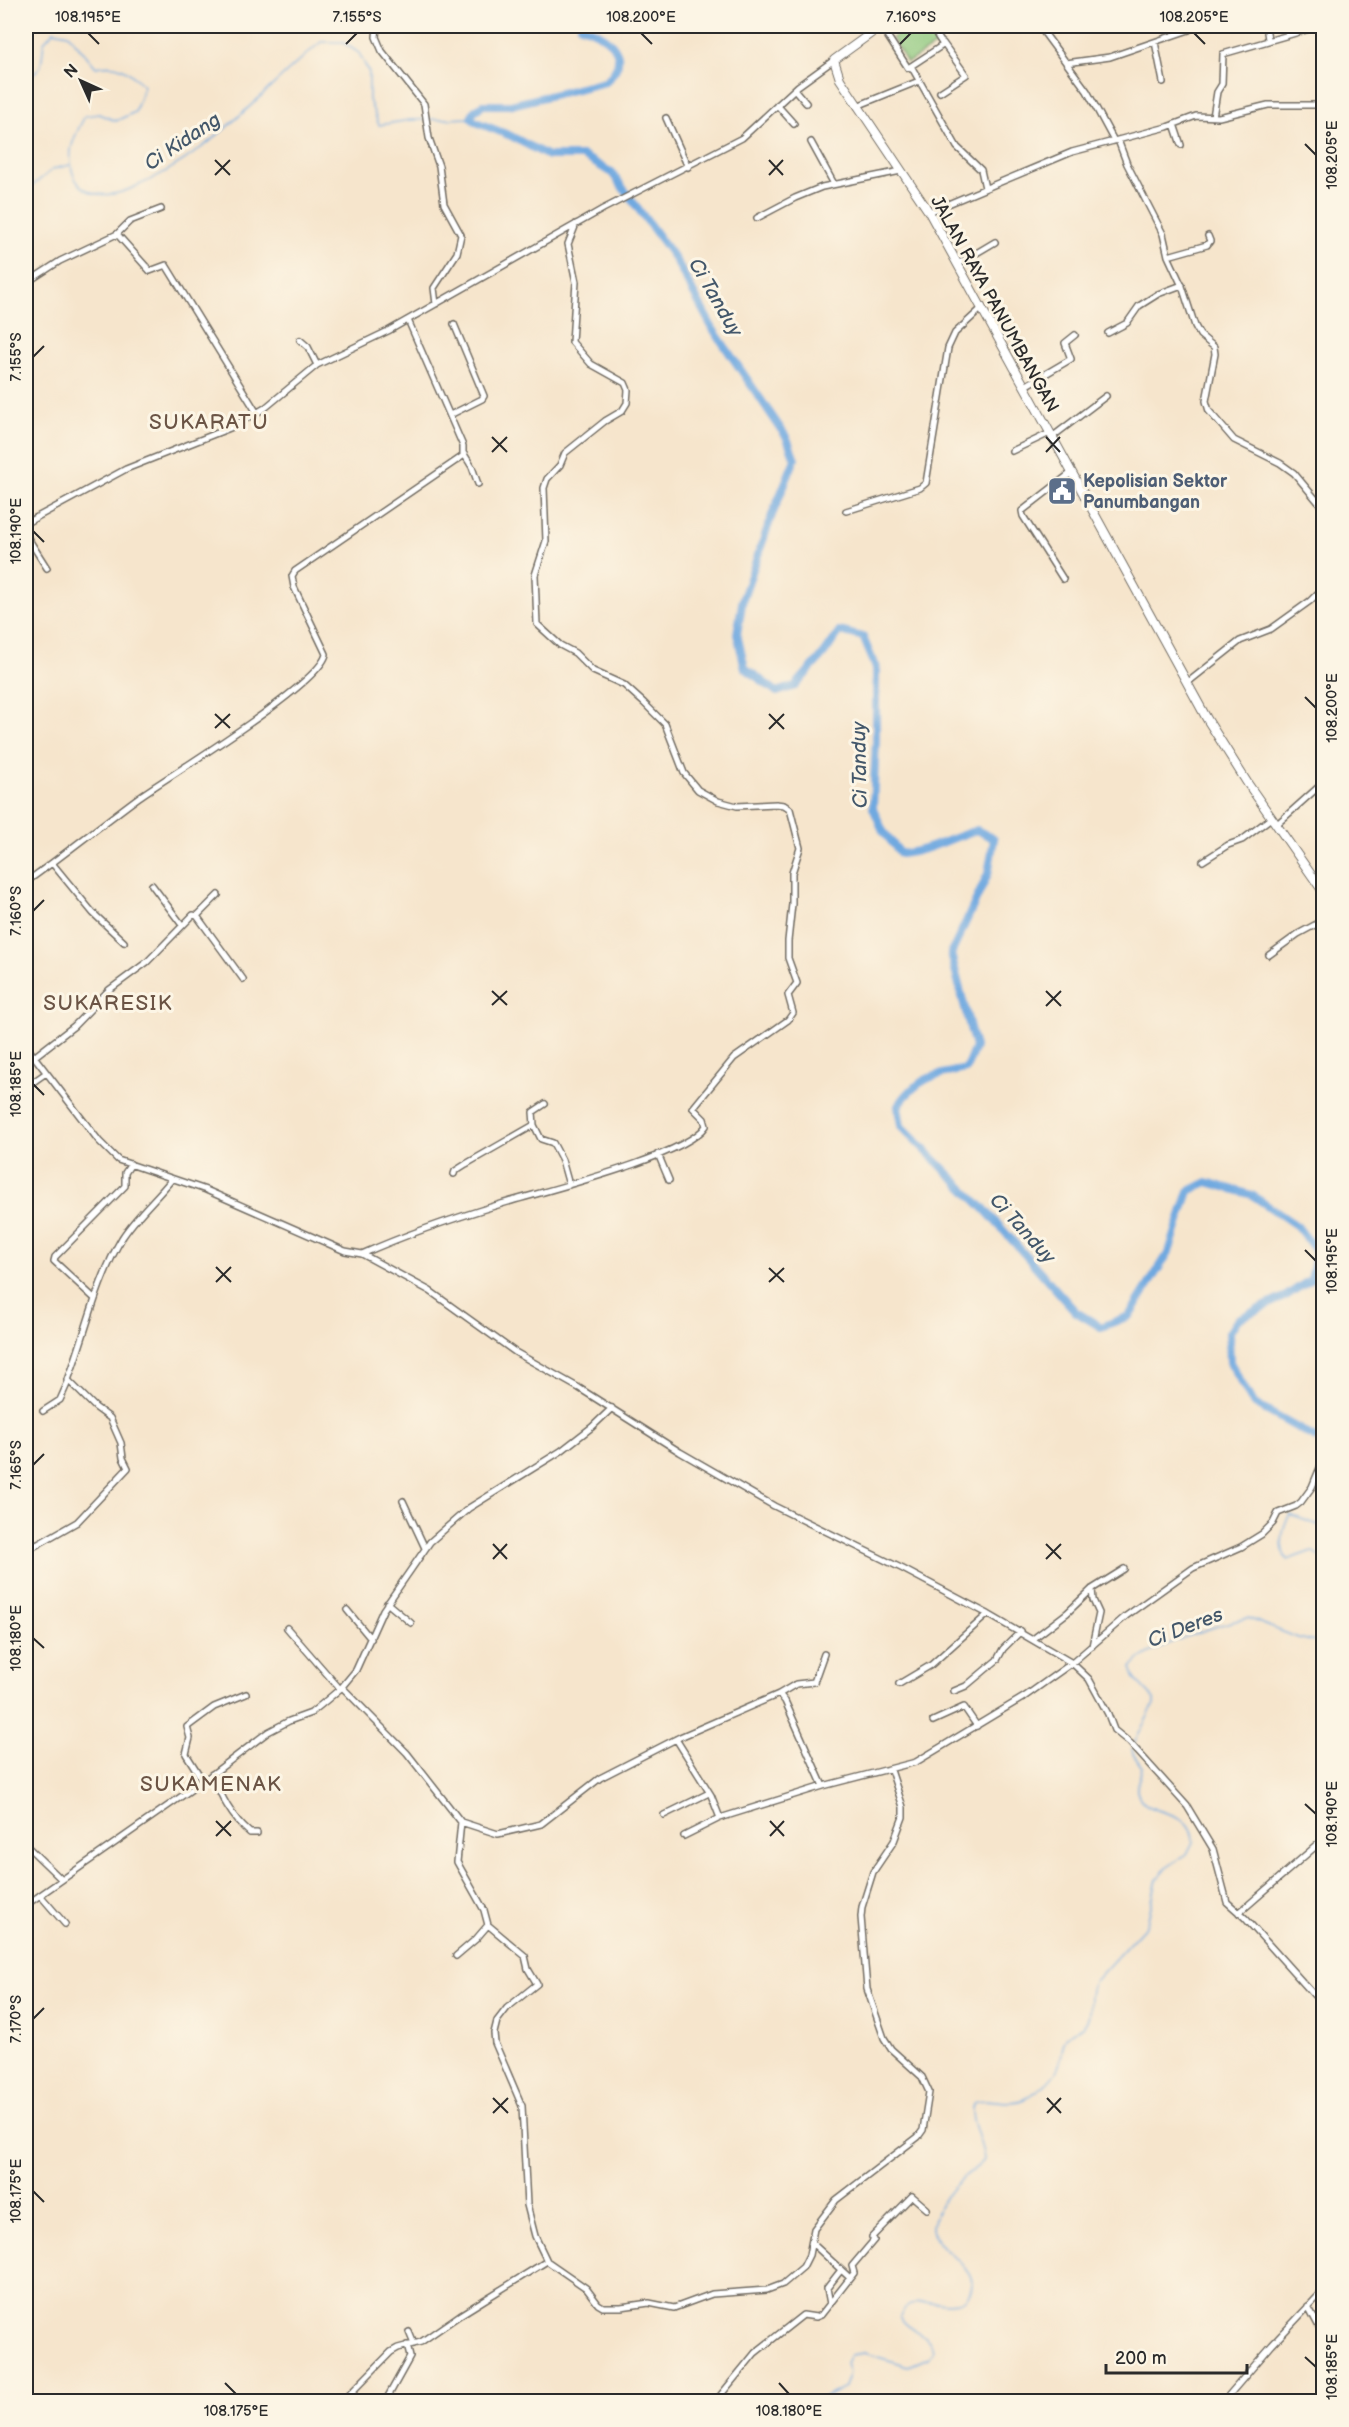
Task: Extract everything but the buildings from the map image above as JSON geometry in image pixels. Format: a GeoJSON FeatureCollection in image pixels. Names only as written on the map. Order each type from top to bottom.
{"type":"FeatureCollection","features":[{"type":"Feature","properties":{"kind":"main road"},"geometry":{"type":"LineString","coordinates":[[834,60],[870,29],[881,26]]}},
{"type":"Feature","properties":{"kind":"main road","name":"JALAN RAYA PANUMBANGAN"},"geometry":{"type":"LineString","coordinates":[[834,60],[840,80],[929,212],[1187,683],[1248,784],[1323,893]]}},
{"type":"Feature","properties":{"kind":"street"},"geometry":{"type":"LineString","coordinates":[[377,26],[376,37],[382,51],[420,96],[426,109],[430,141],[437,155],[445,207],[458,226],[461,235],[457,253],[434,288],[436,304]]}},
{"type":"Feature","properties":{"kind":"street"},"geometry":{"type":"LineString","coordinates":[[881,26],[906,66],[911,66],[941,48],[944,43]]}},
{"type":"Feature","properties":{"kind":"street"},"geometry":{"type":"LineString","coordinates":[[931,26],[966,75],[940,92]]}},
{"type":"Feature","properties":{"kind":"street"},"geometry":{"type":"LineString","coordinates":[[1039,26],[1087,91],[1116,140],[1156,220],[1200,335],[1212,344],[1215,351],[1206,401],[1209,411],[1234,440],[1280,463],[1294,473],[1323,509]]}},
{"type":"Feature","properties":{"kind":"street"},"geometry":{"type":"LineString","coordinates":[[1066,63],[1110,57],[1190,30],[1194,26]]}},
{"type":"Feature","properties":{"kind":"street"},"geometry":{"type":"LineString","coordinates":[[1266,26],[1268,39]]}},
{"type":"Feature","properties":{"kind":"street"},"geometry":{"type":"LineString","coordinates":[[1213,117],[1217,92],[1222,84],[1222,55],[1268,39],[1320,26]]}},
{"type":"Feature","properties":{"kind":"street"},"geometry":{"type":"LineString","coordinates":[[1155,42],[1163,82]]}},
{"type":"Feature","properties":{"kind":"street"},"geometry":{"type":"LineString","coordinates":[[26,523],[126,469],[202,440],[257,413],[317,365],[408,320],[603,209],[748,134],[777,105],[822,67],[834,60]]}},
{"type":"Feature","properties":{"kind":"street"},"geometry":{"type":"LineString","coordinates":[[911,66],[957,147],[982,172],[985,188]]}},
{"type":"Feature","properties":{"kind":"street"},"geometry":{"type":"LineString","coordinates":[[857,106],[920,81]]}},
{"type":"Feature","properties":{"kind":"street"},"geometry":{"type":"LineString","coordinates":[[795,90],[806,103]]}},
{"type":"Feature","properties":{"kind":"street"},"geometry":{"type":"LineString","coordinates":[[777,105],[794,124]]}},
{"type":"Feature","properties":{"kind":"street"},"geometry":{"type":"LineString","coordinates":[[929,212],[1072,152],[1196,116],[1213,117],[1268,105],[1322,105],[1323,119]]}},
{"type":"Feature","properties":{"kind":"street"},"geometry":{"type":"LineString","coordinates":[[666,118],[688,167]]}},
{"type":"Feature","properties":{"kind":"street"},"geometry":{"type":"LineString","coordinates":[[1174,124],[1181,145]]}},
{"type":"Feature","properties":{"kind":"street"},"geometry":{"type":"LineString","coordinates":[[811,142],[834,184]]}},
{"type":"Feature","properties":{"kind":"street"},"geometry":{"type":"LineString","coordinates":[[757,218],[803,194],[834,184],[901,171]]}},
{"type":"Feature","properties":{"kind":"street"},"geometry":{"type":"LineString","coordinates":[[26,283],[60,261],[117,234],[130,221],[161,209]]}},
{"type":"Feature","properties":{"kind":"street"},"geometry":{"type":"LineString","coordinates":[[362,1254],[394,1240],[491,1207],[569,1185],[658,1154],[689,1140],[703,1131],[706,1124],[694,1107],[736,1056],[792,1016],[788,995],[797,983],[788,958],[788,941],[792,904],[792,873],[800,848],[800,840],[792,813],[784,805],[737,806],[718,801],[693,786],[684,773],[664,724],[644,703],[624,685],[593,671],[575,652],[560,645],[537,625],[535,574],[546,541],[545,482],[560,465],[565,453],[605,421],[622,411],[627,403],[628,390],[625,383],[591,364],[572,342],[575,277],[568,246],[576,224]]}},
{"type":"Feature","properties":{"kind":"street"},"geometry":{"type":"LineString","coordinates":[[117,234],[150,271],[166,265],[257,413]]}},
{"type":"Feature","properties":{"kind":"street"},"geometry":{"type":"LineString","coordinates":[[1168,256],[1209,244],[1208,236]]}},
{"type":"Feature","properties":{"kind":"street"},"geometry":{"type":"LineString","coordinates":[[958,264],[995,242]]}},
{"type":"Feature","properties":{"kind":"street"},"geometry":{"type":"LineString","coordinates":[[1108,333],[1127,323],[1138,306],[1158,294],[1182,285]]}},
{"type":"Feature","properties":{"kind":"street"},"geometry":{"type":"LineString","coordinates":[[846,511],[920,488],[926,483],[948,348],[955,333],[981,308]]}},
{"type":"Feature","properties":{"kind":"street"},"geometry":{"type":"LineString","coordinates":[[408,320],[478,484]]}},
{"type":"Feature","properties":{"kind":"street"},"geometry":{"type":"LineString","coordinates":[[450,415],[484,396],[454,324]]}},
{"type":"Feature","properties":{"kind":"street"},"geometry":{"type":"LineString","coordinates":[[1025,386],[1071,359],[1065,343],[1075,335]]}},
{"type":"Feature","properties":{"kind":"street"},"geometry":{"type":"LineString","coordinates":[[300,340],[308,347],[317,365]]}},
{"type":"Feature","properties":{"kind":"street"},"geometry":{"type":"LineString","coordinates":[[1012,451],[1051,435],[1106,396]]}},
{"type":"Feature","properties":{"kind":"street"},"geometry":{"type":"LineString","coordinates":[[26,882],[140,796],[252,722],[314,671],[326,654],[294,586],[292,576],[295,571],[464,454]]}},
{"type":"Feature","properties":{"kind":"street"},"geometry":{"type":"LineString","coordinates":[[1063,579],[1022,511],[1071,473]]}},
{"type":"Feature","properties":{"kind":"street"},"geometry":{"type":"LineString","coordinates":[[26,535],[46,568]]}},
{"type":"Feature","properties":{"kind":"street"},"geometry":{"type":"LineString","coordinates":[[1187,683],[1240,641],[1271,628],[1310,601],[1323,587]]}},
{"type":"Feature","properties":{"kind":"street"},"geometry":{"type":"LineString","coordinates":[[1203,861],[1273,821],[1323,782]]}},
{"type":"Feature","properties":{"kind":"street"},"geometry":{"type":"LineString","coordinates":[[52,863],[93,913],[124,942]]}},
{"type":"Feature","properties":{"kind":"street"},"geometry":{"type":"LineString","coordinates":[[152,885],[182,925]]}},
{"type":"Feature","properties":{"kind":"street"},"geometry":{"type":"LineString","coordinates":[[34,1058],[74,1026],[109,990],[147,963],[182,925],[193,915],[197,916],[218,895]]}},
{"type":"Feature","properties":{"kind":"street"},"geometry":{"type":"LineString","coordinates":[[197,916],[243,979]]}},
{"type":"Feature","properties":{"kind":"street"},"geometry":{"type":"LineString","coordinates":[[1269,955],[1298,934],[1323,920]]}},
{"type":"Feature","properties":{"kind":"street"},"geometry":{"type":"LineString","coordinates":[[26,1046],[108,1152],[118,1160],[206,1190],[345,1251],[362,1254],[430,1291],[514,1352],[612,1408],[680,1452],[774,1506],[903,1569],[1021,1631],[1072,1664],[1089,1679],[1114,1730],[1138,1751],[1187,1806],[1213,1849],[1222,1876],[1225,1899],[1323,2006]]}},
{"type":"Feature","properties":{"kind":"street"},"geometry":{"type":"LineString","coordinates":[[26,1087],[46,1073]]}},
{"type":"Feature","properties":{"kind":"street"},"geometry":{"type":"LineString","coordinates":[[545,1104],[533,1112],[534,1125],[542,1139],[554,1146],[562,1160],[569,1185]]}},
{"type":"Feature","properties":{"kind":"street"},"geometry":{"type":"LineString","coordinates":[[454,1174],[466,1164],[534,1125]]}},
{"type":"Feature","properties":{"kind":"street"},"geometry":{"type":"LineString","coordinates":[[658,1154],[669,1180]]}},
{"type":"Feature","properties":{"kind":"street"},"geometry":{"type":"LineString","coordinates":[[94,1298],[54,1261],[55,1257],[125,1185],[125,1173],[131,1164]]}},
{"type":"Feature","properties":{"kind":"street"},"geometry":{"type":"LineString","coordinates":[[43,1411],[60,1400],[68,1382],[94,1298],[121,1240],[172,1179]]}},
{"type":"Feature","properties":{"kind":"street"},"geometry":{"type":"LineString","coordinates":[[26,1551],[77,1522],[128,1467],[110,1418],[68,1382]]}},
{"type":"Feature","properties":{"kind":"street"},"geometry":{"type":"LineString","coordinates":[[26,1905],[278,1727],[311,1713],[341,1688],[356,1670],[387,1603],[425,1548],[469,1508],[561,1451],[612,1408]]}},
{"type":"Feature","properties":{"kind":"street"},"geometry":{"type":"LineString","coordinates":[[684,1836],[720,1818],[923,1759],[1072,1664],[1126,1616],[1192,1568],[1251,1542],[1270,1527],[1278,1513],[1296,1506],[1312,1487],[1323,1458]]}},
{"type":"Feature","properties":{"kind":"street"},"geometry":{"type":"LineString","coordinates":[[403,1502],[425,1548]]}},
{"type":"Feature","properties":{"kind":"street"},"geometry":{"type":"LineString","coordinates":[[26,1541],[36,1545]]}},
{"type":"Feature","properties":{"kind":"street"},"geometry":{"type":"LineString","coordinates":[[1033,1639],[1067,1613],[1092,1589],[1124,1569]]}},
{"type":"Feature","properties":{"kind":"street"},"geometry":{"type":"LineString","coordinates":[[1091,1647],[1099,1613],[1093,1600],[1092,1589]]}},
{"type":"Feature","properties":{"kind":"street"},"geometry":{"type":"LineString","coordinates":[[387,1603],[411,1623]]}},
{"type":"Feature","properties":{"kind":"street"},"geometry":{"type":"LineString","coordinates":[[347,1610],[371,1639]]}},
{"type":"Feature","properties":{"kind":"street"},"geometry":{"type":"LineString","coordinates":[[899,1684],[931,1665],[988,1614]]}},
{"type":"Feature","properties":{"kind":"street"},"geometry":{"type":"LineString","coordinates":[[287,1628],[341,1688],[407,1753],[461,1822],[498,1834],[541,1824],[600,1778],[676,1739],[779,1694],[796,1684],[814,1682],[824,1654]]}},
{"type":"Feature","properties":{"kind":"street"},"geometry":{"type":"LineString","coordinates":[[954,1691],[966,1686],[994,1663],[1003,1649],[1021,1631]]}},
{"type":"Feature","properties":{"kind":"street"},"geometry":{"type":"LineString","coordinates":[[203,1781],[186,1754],[190,1738],[187,1727],[214,1707],[246,1694]]}},
{"type":"Feature","properties":{"kind":"street"},"geometry":{"type":"LineString","coordinates":[[779,1694],[785,1701],[824,1786]]}},
{"type":"Feature","properties":{"kind":"street"},"geometry":{"type":"LineString","coordinates":[[933,1721],[964,1707],[977,1726]]}},
{"type":"Feature","properties":{"kind":"street"},"geometry":{"type":"LineString","coordinates":[[676,1739],[710,1794],[720,1818]]}},
{"type":"Feature","properties":{"kind":"street"},"geometry":{"type":"LineString","coordinates":[[461,1822],[458,1864],[484,1910],[488,1926],[525,1956],[528,1969],[537,1984],[504,2011],[497,2021],[494,2034],[498,2054],[522,2106],[527,2205],[532,2226],[547,2261],[586,2288],[596,2302],[603,2307],[649,2303],[674,2307],[712,2294],[767,2290],[783,2284],[803,2267],[812,2243],[814,2229],[836,2200],[900,2153],[921,2134],[930,2100],[926,2081],[886,2042],[867,1989],[862,1907],[876,1866],[894,1840],[903,1817],[903,1807],[891,1770]]}},
{"type":"Feature","properties":{"kind":"street"},"geometry":{"type":"LineString","coordinates":[[212,1774],[233,1814],[250,1833],[257,1833]]}},
{"type":"Feature","properties":{"kind":"street"},"geometry":{"type":"LineString","coordinates":[[664,1815],[710,1794]]}},
{"type":"Feature","properties":{"kind":"street"},"geometry":{"type":"LineString","coordinates":[[1239,1913],[1323,1839]]}},
{"type":"Feature","properties":{"kind":"street"},"geometry":{"type":"LineString","coordinates":[[30,1849],[61,1879]]}},
{"type":"Feature","properties":{"kind":"street"},"geometry":{"type":"LineString","coordinates":[[40,1894],[65,1924]]}},
{"type":"Feature","properties":{"kind":"street"},"geometry":{"type":"LineString","coordinates":[[456,1956],[488,1926]]}},
{"type":"Feature","properties":{"kind":"street"},"geometry":{"type":"LineString","coordinates":[[715,2402],[764,2346],[803,2315],[816,2317],[821,2315],[854,2273],[852,2266],[854,2261],[874,2240],[872,2237],[912,2196],[927,2209]]}},
{"type":"Feature","properties":{"kind":"street"},"geometry":{"type":"LineString","coordinates":[[812,2243],[850,2278]]}},
{"type":"Feature","properties":{"kind":"street"},"geometry":{"type":"LineString","coordinates":[[342,2402],[387,2355],[428,2338],[460,2315],[547,2261]]}},
{"type":"Feature","properties":{"kind":"street"},"geometry":{"type":"LineString","coordinates":[[830,2304],[827,2288],[841,2270]]}},
{"type":"Feature","properties":{"kind":"street"},"geometry":{"type":"LineString","coordinates":[[1223,2402],[1323,2290]]}},
{"type":"Feature","properties":{"kind":"street"},"geometry":{"type":"LineString","coordinates":[[1308,2306],[1323,2336]]}},
{"type":"Feature","properties":{"kind":"street"},"geometry":{"type":"LineString","coordinates":[[410,2332],[414,2344]]}},
{"type":"Feature","properties":{"kind":"street"},"geometry":{"type":"LineString","coordinates":[[385,2402],[410,2357],[407,2345]]}},
{"type":"Feature","properties":{"kind":"green space"},"geometry":{"type":"Polygon","coordinates":[[[910,26],[928,26],[939,43],[907,63],[892,38],[910,26]]]}},
{"type":"Feature","properties":{"kind":"waterway","name":"Ci Tanduy"},"geometry":{"type":"LineString","coordinates":[[581,26],[608,41],[618,55],[618,64],[605,82],[511,105],[483,105],[474,111],[471,118],[548,156],[583,156],[612,173],[675,259],[713,329],[787,438],[795,459],[772,515],[743,598],[737,634],[745,668],[777,692],[795,686],[824,654],[840,631],[863,637],[876,668],[873,808],[883,831],[901,854],[930,847],[977,830],[994,839],[988,874],[951,954],[975,1047],[966,1069],[928,1079],[905,1096],[898,1106],[901,1126],[987,1212],[1076,1312],[1101,1327],[1129,1316],[1169,1252],[1189,1191],[1207,1182],[1252,1195],[1297,1226],[1317,1252],[1311,1279],[1286,1296],[1238,1319],[1229,1333],[1230,1362],[1253,1403],[1324,1443]]}},
{"type":"Feature","properties":{"kind":"waterway","name":"Ci Kidang"},"geometry":{"type":"LineString","coordinates":[[26,82],[41,66],[44,42],[54,31],[68,34],[96,67],[111,66],[123,69],[144,86],[135,112],[116,121],[99,114],[85,116],[73,141],[71,164],[79,184],[86,190],[106,194],[130,189],[184,160],[208,143],[321,42],[342,42],[359,53],[369,73],[369,100],[379,125],[410,120],[471,118]]}},
{"type":"Feature","properties":{"kind":"waterway"},"geometry":{"type":"LineString","coordinates":[[26,191],[53,169],[70,165]]}},
{"type":"Feature","properties":{"kind":"waterway","name":"Ci Deres"},"geometry":{"type":"LineString","coordinates":[[1324,1527],[1290,1515],[1282,1538],[1287,1560],[1312,1551],[1324,1559]]}},
{"type":"Feature","properties":{"kind":"waterway","name":"Ci Deres"},"geometry":{"type":"LineString","coordinates":[[1134,1744],[1154,1704],[1154,1699],[1135,1679],[1131,1668],[1138,1660],[1151,1652],[1203,1631],[1248,1618],[1298,1638],[1324,1644]]}},
{"type":"Feature","properties":{"kind":"waterway","name":"Ci Deres"},"geometry":{"type":"LineString","coordinates":[[798,2402],[824,2398],[844,2387],[849,2373],[846,2363],[850,2355],[864,2353],[909,2366],[928,2358],[933,2351],[929,2341],[903,2321],[900,2316],[906,2307],[915,2303],[955,2302],[963,2300],[969,2294],[972,2283],[969,2273],[936,2239],[932,2229],[934,2218],[946,2196],[958,2182],[984,2160],[972,2116],[973,2104],[983,2100],[1019,2101],[1051,2079],[1060,2063],[1065,2039],[1087,2022],[1090,1993],[1094,1982],[1147,1924],[1157,1879],[1166,1868],[1187,1854],[1193,1842],[1191,1830],[1185,1822],[1148,1806],[1141,1800],[1137,1788],[1142,1767],[1132,1749]]}},
{"type":"Feature","properties":{"kind":"place","name":"Kepolisian Sektor Panumbangan"},"geometry":{"type":"Point","coordinates":[1062,491]}},
{"type":"Feature","properties":{"kind":"district","name":"SUKARATU"},"geometry":{"type":"Point","coordinates":[209,422]}},
{"type":"Feature","properties":{"kind":"district","name":"SUKARESIK"},"geometry":{"type":"Point","coordinates":[108,1003]}},
{"type":"Feature","properties":{"kind":"district","name":"SUKAMENAK"},"geometry":{"type":"Point","coordinates":[211,1784]}}]}
